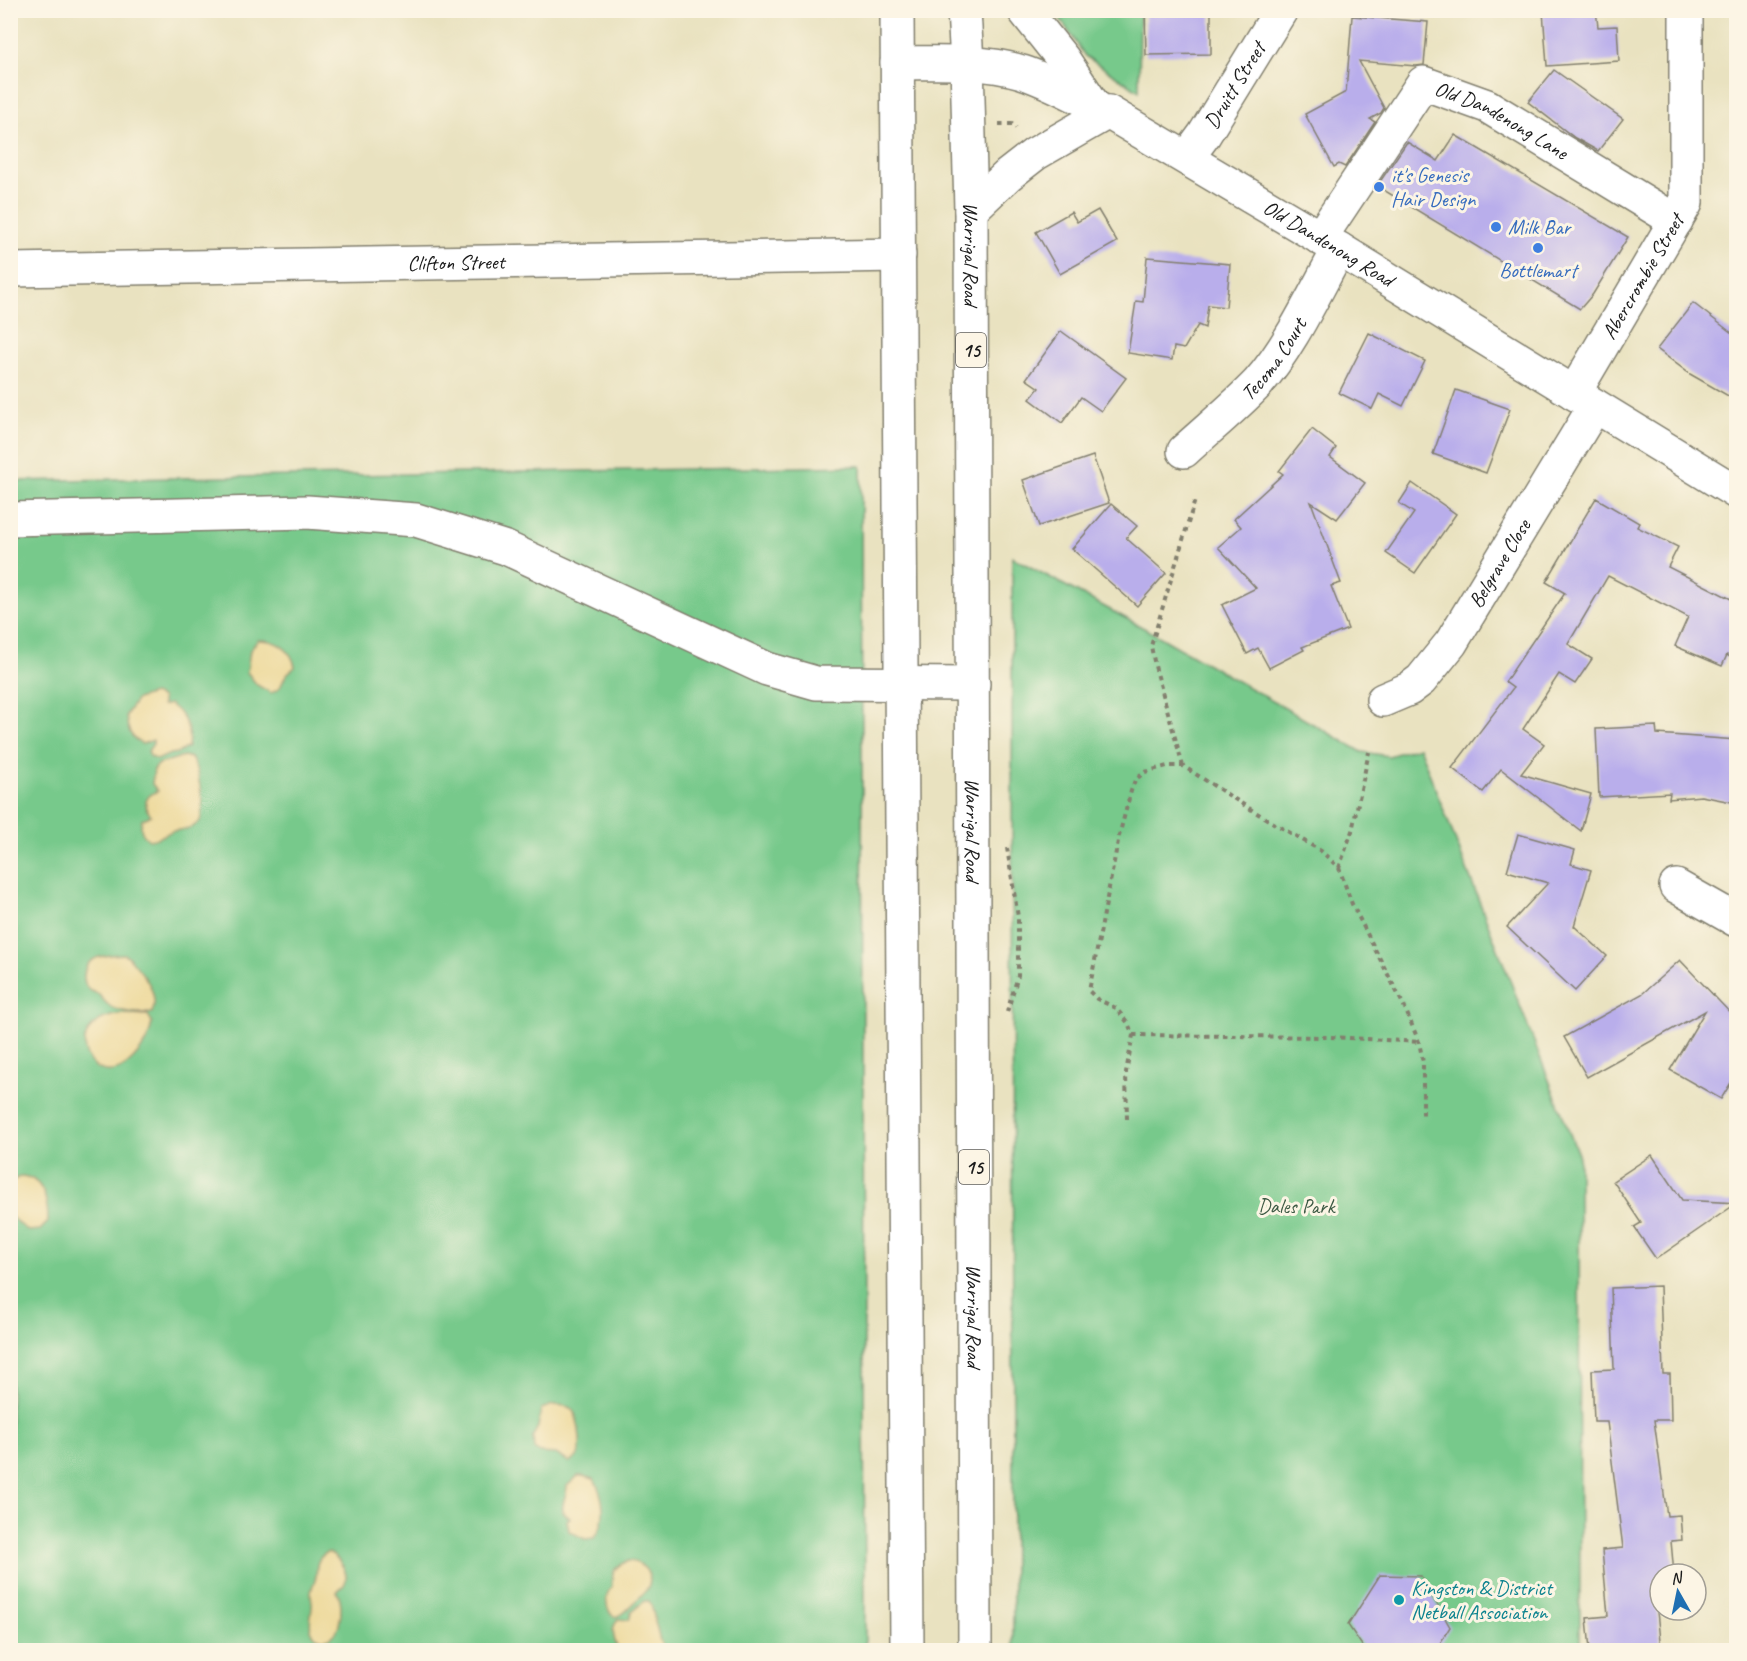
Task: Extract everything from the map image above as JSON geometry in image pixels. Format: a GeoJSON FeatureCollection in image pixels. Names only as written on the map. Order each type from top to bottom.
{"type":"FeatureCollection","features":[{"type":"Feature","properties":{"kind":"main road"},"geometry":{"type":"LineString","coordinates":[[897,10],[903,685],[907,1650]]}},
{"type":"Feature","properties":{"kind":"main road","name":"Warrigal Road"},"geometry":{"type":"LineString","coordinates":[[964,10],[970,210],[975,1650]]}},
{"type":"Feature","properties":{"kind":"main road"},"geometry":{"type":"LineString","coordinates":[[970,210],[1008,175],[1101,108],[1024,10]]}},
{"type":"Feature","properties":{"kind":"main road","name":"Druitt Street"},"geometry":{"type":"LineString","coordinates":[[1187,158],[1204,135],[1281,10]]}},
{"type":"Feature","properties":{"kind":"main road","name":"Abercrombie Street"},"geometry":{"type":"LineString","coordinates":[[1584,399],[1686,203],[1686,10]]}},
{"type":"Feature","properties":{"kind":"main road","name":"Old Dandenong Road"},"geometry":{"type":"LineString","coordinates":[[897,63],[967,63],[1020,72],[1039,78],[1101,108],[1737,492]]}},
{"type":"Feature","properties":{"kind":"main road","name":"Old Dandenong Lane"},"geometry":{"type":"LineString","coordinates":[[1329,244],[1423,83],[1487,106],[1676,221]]}},
{"type":"Feature","properties":{"kind":"main road","name":"Tecoma Court"},"geometry":{"type":"LineString","coordinates":[[1184,451],[1241,399],[1269,369],[1301,317],[1329,244]]}},
{"type":"Feature","properties":{"kind":"main road","name":"Clifton Street"},"geometry":{"type":"LineString","coordinates":[[10,270],[899,255]]}},
{"type":"Feature","properties":{"kind":"main road","name":"Belgrave Close"},"geometry":{"type":"LineString","coordinates":[[1383,700],[1398,695],[1415,684],[1451,643],[1584,399]]}},
{"type":"Feature","properties":{"kind":"main road"},"geometry":{"type":"LineString","coordinates":[[10,519],[307,512],[416,520],[506,548],[767,669],[816,683],[973,684]]}},
{"type":"Feature","properties":{"kind":"main road"},"geometry":{"type":"LineString","coordinates":[[1676,886],[1737,920]]}},
{"type":"Feature","properties":{"kind":"path"},"geometry":{"type":"LineString","coordinates":[[993,123],[1012,124],[1020,132]]}},
{"type":"Feature","properties":{"kind":"path"},"geometry":{"type":"LineString","coordinates":[[1183,766],[1151,646],[1194,500]]}},
{"type":"Feature","properties":{"kind":"path"},"geometry":{"type":"LineString","coordinates":[[1339,868],[1352,831],[1369,752]]}},
{"type":"Feature","properties":{"kind":"path"},"geometry":{"type":"LineString","coordinates":[[1126,1119],[1126,1072],[1133,1035],[1128,1023],[1116,1008],[1097,999],[1089,991],[1119,836],[1131,790],[1135,780],[1145,772],[1167,766],[1183,766],[1321,851],[1339,868],[1352,904],[1404,1005],[1419,1042],[1423,1062],[1424,1117]]}},
{"type":"Feature","properties":{"kind":"path"},"geometry":{"type":"LineString","coordinates":[[1005,838],[1018,917],[1018,976],[1006,1015]]}},
{"type":"Feature","properties":{"kind":"path"},"geometry":{"type":"LineString","coordinates":[[1133,1035],[1329,1037],[1419,1042]]}},
{"type":"Feature","properties":{"kind":"green space"},"geometry":{"type":"Polygon","coordinates":[[[1055,11],[1140,11],[1139,91],[1085,56],[1055,11]]]}},
{"type":"Feature","properties":{"kind":"green space"},"geometry":{"type":"Polygon","coordinates":[[[861,466],[865,1650],[11,1650],[10,481],[861,466]]]}},
{"type":"Feature","properties":{"kind":"green space","name":"Dales Park"},"geometry":{"type":"Polygon","coordinates":[[[1012,557],[1155,634],[1362,752],[1389,756],[1419,747],[1579,1157],[1580,1650],[1013,1650],[1012,557]]]}},
{"type":"Feature","properties":{"kind":"sand"},"geometry":{"type":"Polygon","coordinates":[[[258,640],[271,641],[282,646],[290,655],[295,667],[287,674],[280,687],[271,693],[257,685],[247,672],[250,650],[258,640]]]}},
{"type":"Feature","properties":{"kind":"sand"},"geometry":{"type":"Polygon","coordinates":[[[153,694],[162,698],[162,706],[169,704],[179,712],[188,734],[188,747],[157,760],[150,756],[148,751],[153,740],[142,744],[135,739],[128,728],[126,715],[137,699],[153,694]]]}},
{"type":"Feature","properties":{"kind":"sand"},"geometry":{"type":"Polygon","coordinates":[[[184,756],[191,758],[199,780],[202,807],[200,821],[191,828],[173,831],[149,840],[141,826],[142,820],[151,815],[146,808],[146,801],[150,795],[158,791],[152,784],[154,769],[159,764],[184,756]]]}},
{"type":"Feature","properties":{"kind":"sand"},"geometry":{"type":"Polygon","coordinates":[[[123,954],[128,956],[152,990],[154,1005],[152,1013],[133,1013],[112,1008],[86,986],[85,970],[92,960],[103,956],[123,954]]]}},
{"type":"Feature","properties":{"kind":"sand"},"geometry":{"type":"Polygon","coordinates":[[[122,1014],[148,1015],[152,1022],[150,1033],[133,1059],[118,1069],[105,1071],[94,1065],[87,1055],[85,1043],[89,1030],[101,1020],[122,1014]]]}},
{"type":"Feature","properties":{"kind":"sand"},"geometry":{"type":"Polygon","coordinates":[[[22,1176],[36,1181],[44,1193],[48,1222],[40,1230],[28,1231],[11,1217],[11,1181],[22,1176]]]}},
{"type":"Feature","properties":{"kind":"sand"},"geometry":{"type":"Polygon","coordinates":[[[563,1405],[572,1409],[576,1417],[580,1448],[577,1457],[569,1462],[556,1454],[540,1453],[534,1449],[533,1436],[538,1427],[541,1409],[563,1405]]]}},
{"type":"Feature","properties":{"kind":"sand"},"geometry":{"type":"Polygon","coordinates":[[[578,1476],[594,1479],[600,1493],[603,1517],[594,1538],[585,1539],[569,1531],[567,1520],[570,1518],[563,1513],[567,1486],[578,1476]]]}},
{"type":"Feature","properties":{"kind":"sand"},"geometry":{"type":"Polygon","coordinates":[[[328,1552],[336,1557],[345,1570],[346,1580],[337,1592],[341,1606],[339,1623],[332,1636],[326,1639],[315,1636],[310,1624],[311,1591],[317,1564],[328,1552]]]}},
{"type":"Feature","properties":{"kind":"sand"},"geometry":{"type":"Polygon","coordinates":[[[629,1561],[644,1568],[650,1577],[649,1585],[628,1609],[620,1615],[612,1615],[607,1604],[607,1594],[612,1587],[614,1570],[629,1561]]]}},
{"type":"Feature","properties":{"kind":"sand"},"geometry":{"type":"Polygon","coordinates":[[[645,1601],[651,1604],[660,1641],[665,1650],[618,1650],[614,1627],[618,1619],[629,1620],[632,1611],[645,1601]]]}},
{"type":"Feature","properties":{"kind":"building"},"geometry":{"type":"Polygon","coordinates":[[[1145,10],[1211,10],[1211,54],[1146,55],[1145,10]]]}},
{"type":"Feature","properties":{"kind":"building"},"geometry":{"type":"Polygon","coordinates":[[[1596,10],[1598,27],[1617,26],[1619,61],[1547,66],[1543,11],[1596,10]]]}},
{"type":"Feature","properties":{"kind":"building"},"geometry":{"type":"Polygon","coordinates":[[[1352,16],[1428,22],[1424,65],[1359,61],[1384,108],[1381,113],[1370,119],[1375,122],[1345,167],[1339,164],[1334,167],[1305,114],[1346,92],[1352,16]]]}},
{"type":"Feature","properties":{"kind":"building"},"geometry":{"type":"Polygon","coordinates":[[[1554,70],[1623,119],[1598,151],[1575,138],[1528,102],[1554,70]]]}},
{"type":"Feature","properties":{"kind":"building"},"geometry":{"type":"Polygon","coordinates":[[[1455,135],[1628,237],[1593,294],[1580,309],[1377,186],[1407,142],[1438,161],[1455,135]]]}},
{"type":"Feature","properties":{"kind":"building"},"geometry":{"type":"Polygon","coordinates":[[[1098,210],[1117,242],[1060,274],[1036,232],[1071,212],[1077,222],[1098,210]]]}},
{"type":"Feature","properties":{"kind":"building"},"geometry":{"type":"Polygon","coordinates":[[[1147,257],[1230,264],[1226,307],[1208,305],[1205,328],[1198,325],[1184,349],[1174,347],[1172,360],[1128,353],[1136,301],[1143,302],[1147,257]]]}},
{"type":"Feature","properties":{"kind":"building"},"geometry":{"type":"Polygon","coordinates":[[[1693,303],[1737,337],[1737,401],[1690,374],[1657,349],[1693,303]]]}},
{"type":"Feature","properties":{"kind":"building"},"geometry":{"type":"Polygon","coordinates":[[[1061,331],[1126,378],[1101,411],[1081,397],[1062,423],[1030,399],[1039,388],[1026,379],[1061,331]]]}},
{"type":"Feature","properties":{"kind":"building"},"geometry":{"type":"Polygon","coordinates":[[[1369,333],[1425,361],[1403,406],[1379,394],[1372,409],[1339,393],[1369,333]]]}},
{"type":"Feature","properties":{"kind":"building"},"geometry":{"type":"Polygon","coordinates":[[[1456,390],[1510,409],[1486,473],[1433,454],[1456,390]]]}},
{"type":"Feature","properties":{"kind":"building"},"geometry":{"type":"Polygon","coordinates":[[[1312,429],[1336,448],[1330,457],[1365,483],[1337,519],[1311,502],[1341,583],[1331,586],[1348,629],[1302,647],[1304,650],[1269,668],[1258,648],[1247,654],[1222,605],[1256,588],[1218,547],[1241,527],[1234,519],[1283,474],[1279,471],[1312,429]]]}},
{"type":"Feature","properties":{"kind":"building"},"geometry":{"type":"Polygon","coordinates":[[[1093,456],[1109,503],[1039,526],[1023,480],[1093,456]]]}},
{"type":"Feature","properties":{"kind":"building"},"geometry":{"type":"Polygon","coordinates":[[[1412,483],[1456,514],[1415,573],[1386,553],[1414,513],[1399,503],[1412,483]]]}},
{"type":"Feature","properties":{"kind":"building"},"geometry":{"type":"Polygon","coordinates":[[[1596,498],[1639,523],[1637,527],[1678,547],[1668,567],[1737,602],[1737,662],[1727,655],[1722,666],[1675,646],[1688,617],[1608,576],[1568,644],[1592,659],[1575,684],[1559,674],[1523,729],[1544,744],[1521,774],[1591,794],[1581,831],[1501,769],[1483,792],[1452,768],[1513,688],[1505,682],[1565,593],[1546,582],[1596,498]]]}},
{"type":"Feature","properties":{"kind":"building"},"geometry":{"type":"Polygon","coordinates":[[[1111,504],[1137,526],[1126,538],[1166,573],[1137,606],[1072,549],[1111,504]]]}},
{"type":"Feature","properties":{"kind":"building"},"geometry":{"type":"Polygon","coordinates":[[[1656,726],[1657,734],[1737,740],[1737,803],[1701,796],[1669,799],[1670,793],[1599,797],[1596,729],[1656,726]]]}},
{"type":"Feature","properties":{"kind":"building"},"geometry":{"type":"Polygon","coordinates":[[[1518,834],[1575,850],[1571,864],[1591,870],[1574,926],[1607,956],[1575,991],[1507,927],[1548,883],[1507,871],[1518,834]]]}},
{"type":"Feature","properties":{"kind":"building"},"geometry":{"type":"Polygon","coordinates":[[[1680,960],[1737,1020],[1737,1073],[1721,1099],[1670,1070],[1705,1011],[1587,1077],[1564,1037],[1642,994],[1680,960]]]}},
{"type":"Feature","properties":{"kind":"building"},"geometry":{"type":"Polygon","coordinates":[[[1652,1155],[1682,1200],[1737,1203],[1656,1259],[1634,1227],[1641,1223],[1613,1181],[1652,1155]]]}},
{"type":"Feature","properties":{"kind":"building"},"geometry":{"type":"Polygon","coordinates":[[[1660,1286],[1663,1374],[1670,1374],[1671,1420],[1654,1420],[1667,1516],[1680,1515],[1682,1540],[1671,1541],[1673,1562],[1648,1562],[1648,1622],[1658,1622],[1661,1650],[1590,1650],[1587,1618],[1608,1616],[1602,1550],[1623,1548],[1607,1422],[1594,1422],[1592,1370],[1614,1369],[1611,1288],[1660,1286]]]}},
{"type":"Feature","properties":{"kind":"building","name":"Kingston & District Netball Association"},"geometry":{"type":"Polygon","coordinates":[[[1380,1575],[1421,1576],[1450,1627],[1436,1650],[1365,1650],[1348,1625],[1380,1575]]]}},
{"type":"Feature","properties":{"kind":"place","name":"it's Genesis Hair Design"},"geometry":{"type":"Point","coordinates":[1379,187]}},
{"type":"Feature","properties":{"kind":"place","name":"Milk Bar"},"geometry":{"type":"Point","coordinates":[1496,227]}},
{"type":"Feature","properties":{"kind":"place","name":"Bottlemart"},"geometry":{"type":"Point","coordinates":[1538,248]}},
{"type":"Feature","properties":{"kind":"place","name":"Kingston & District Netball Association"},"geometry":{"type":"Point","coordinates":[1399,1600]}}]}
